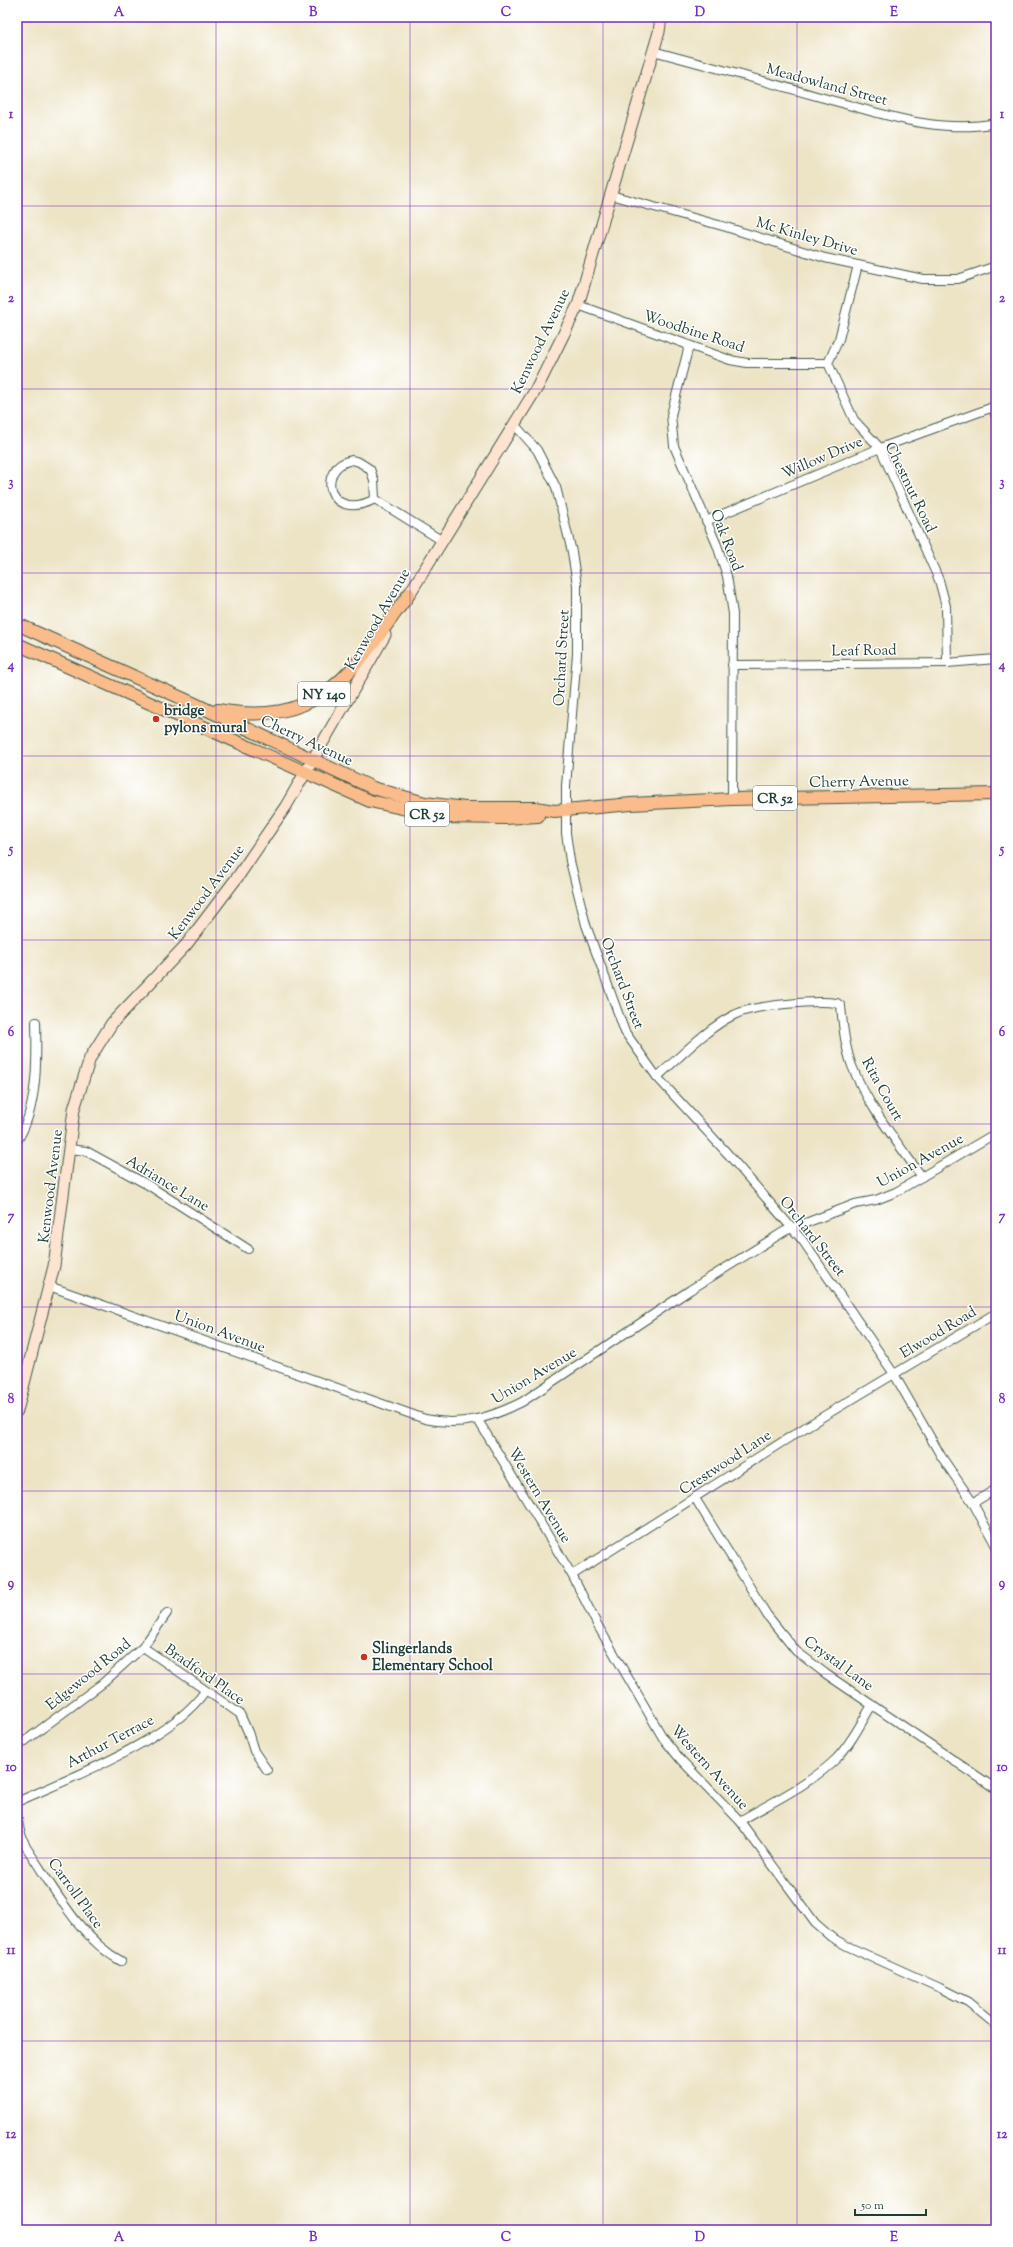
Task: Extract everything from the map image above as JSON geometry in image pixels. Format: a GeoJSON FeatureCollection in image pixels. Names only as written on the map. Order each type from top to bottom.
{"type":"FeatureCollection","features":[{"type":"Feature","properties":{"kind":"main road","name":"Kenwood Avenue"},"geometry":{"type":"LineString","coordinates":[[17,1411],[49,1286],[58,1242],[77,1095],[90,1058],[100,1039],[112,1023],[204,924],[286,806],[441,540],[538,386],[578,305],[653,51],[661,17]]}},
{"type":"Feature","properties":{"kind":"main road","name":"NY 140"},"geometry":{"type":"LineString","coordinates":[[197,705],[243,714],[268,714],[294,709],[319,697],[339,683],[358,663],[409,594]]}},
{"type":"Feature","properties":{"kind":"main road","name":"Cherry Avenue"},"geometry":{"type":"LineString","coordinates":[[17,624],[197,705],[373,788],[425,803],[465,808],[536,808],[560,811]]}},
{"type":"Feature","properties":{"kind":"main road","name":"Cherry Avenue"},"geometry":{"type":"LineString","coordinates":[[17,644],[370,801],[442,817],[537,816],[560,811],[632,804],[732,799],[996,794]]}},
{"type":"Feature","properties":{"kind":"street","name":"Meadowland Street"},"geometry":{"type":"LineString","coordinates":[[653,51],[903,119],[947,127],[979,127],[996,123]]}},
{"type":"Feature","properties":{"kind":"street","name":"Mc Kinley Drive"},"geometry":{"type":"LineString","coordinates":[[611,195],[726,227],[825,258],[923,279],[958,279],[996,266]]}},
{"type":"Feature","properties":{"kind":"street"},"geometry":{"type":"LineString","coordinates":[[828,363],[840,339],[858,265]]}},
{"type":"Feature","properties":{"kind":"street","name":"Woodbine Road"},"geometry":{"type":"LineString","coordinates":[[578,305],[730,360],[747,363],[828,363]]}},
{"type":"Feature","properties":{"kind":"street","name":"Oak Road"},"geometry":{"type":"LineString","coordinates":[[689,346],[671,415],[674,446],[717,545],[727,576],[733,614],[732,799]]}},
{"type":"Feature","properties":{"kind":"street","name":"Chestnut Road"},"geometry":{"type":"LineString","coordinates":[[828,363],[854,420],[880,448],[939,580],[946,606],[947,662]]}},
{"type":"Feature","properties":{"kind":"street"},"geometry":{"type":"LineString","coordinates":[[994,407],[996,416]]}},
{"type":"Feature","properties":{"kind":"street","name":"Willow Drive"},"geometry":{"type":"LineString","coordinates":[[706,521],[880,448],[994,407]]}},
{"type":"Feature","properties":{"kind":"street","name":"Orchard Street"},"geometry":{"type":"LineString","coordinates":[[514,424],[537,450],[556,487],[572,552],[577,585],[577,654],[560,811],[570,861],[586,925],[625,1032],[657,1077],[727,1153],[792,1229],[858,1320],[894,1374],[941,1456],[973,1503],[996,1546]]}},
{"type":"Feature","properties":{"kind":"street"},"geometry":{"type":"LineString","coordinates":[[352,460],[363,464],[373,473],[375,498],[358,505],[342,504],[335,497],[331,486],[332,474],[335,468],[344,462],[352,460]]}},
{"type":"Feature","properties":{"kind":"street"},"geometry":{"type":"LineString","coordinates":[[375,498],[441,540]]}},
{"type":"Feature","properties":{"kind":"street","name":"Leaf Road"},"geometry":{"type":"LineString","coordinates":[[732,665],[947,662],[996,659]]}},
{"type":"Feature","properties":{"kind":"street","name":"Rita Court"},"geometry":{"type":"LineString","coordinates":[[657,1077],[719,1023],[735,1014],[772,1006],[833,1003],[841,1006],[847,1048],[855,1072],[880,1116],[922,1177]]}},
{"type":"Feature","properties":{"kind":"street"},"geometry":{"type":"LineString","coordinates":[[17,1141],[28,1113],[33,1090],[37,1058],[36,1022]]}},
{"type":"Feature","properties":{"kind":"street","name":"Union Avenue"},"geometry":{"type":"LineString","coordinates":[[49,1286],[425,1419],[442,1423],[478,1420],[497,1414],[522,1402],[690,1290],[784,1231],[855,1204],[883,1198],[922,1177],[996,1133]]}},
{"type":"Feature","properties":{"kind":"street","name":"Adriance Lane"},"geometry":{"type":"LineString","coordinates":[[70,1148],[86,1151],[148,1185],[248,1249]]}},
{"type":"Feature","properties":{"kind":"street","name":"Elwood Road"},"geometry":{"type":"LineString","coordinates":[[894,1374],[996,1313]]}},
{"type":"Feature","properties":{"kind":"street","name":"Crestwood Lane"},"geometry":{"type":"LineString","coordinates":[[572,1575],[809,1425],[894,1374]]}},
{"type":"Feature","properties":{"kind":"street","name":"Western Avenue"},"geometry":{"type":"LineString","coordinates":[[478,1420],[572,1575],[598,1626],[664,1738],[681,1760],[740,1821],[804,1909],[823,1931],[847,1946],[961,1999],[996,2024]]}},
{"type":"Feature","properties":{"kind":"street"},"geometry":{"type":"LineString","coordinates":[[973,1503],[996,1489]]}},
{"type":"Feature","properties":{"kind":"street","name":"Crystal Lane"},"geometry":{"type":"LineString","coordinates":[[695,1498],[767,1615],[791,1645],[808,1661],[996,1789]]}},
{"type":"Feature","properties":{"kind":"street","name":"Edgewood Road"},"geometry":{"type":"LineString","coordinates":[[17,1747],[103,1683],[143,1647],[167,1613]]}},
{"type":"Feature","properties":{"kind":"street","name":"Bradford Place"},"geometry":{"type":"LineString","coordinates":[[143,1647],[240,1714],[254,1751],[267,1770]]}},
{"type":"Feature","properties":{"kind":"street","name":"Arthur Terrace"},"geometry":{"type":"LineString","coordinates":[[17,1802],[104,1763],[160,1731],[198,1702],[205,1691]]}},
{"type":"Feature","properties":{"kind":"street"},"geometry":{"type":"LineString","coordinates":[[740,1821],[824,1770],[837,1758],[872,1705]]}},
{"type":"Feature","properties":{"kind":"street","name":"Carroll Place"},"geometry":{"type":"LineString","coordinates":[[17,1815],[18,1833],[26,1847],[89,1936],[102,1949],[120,1962]]}},
{"type":"Feature","properties":{"kind":"place","name":"bridge pylons mural"},"geometry":{"type":"Point","coordinates":[156,719]}},
{"type":"Feature","properties":{"kind":"place","name":"Slingerlands Elementary School"},"geometry":{"type":"Point","coordinates":[364,1657]}}]}
